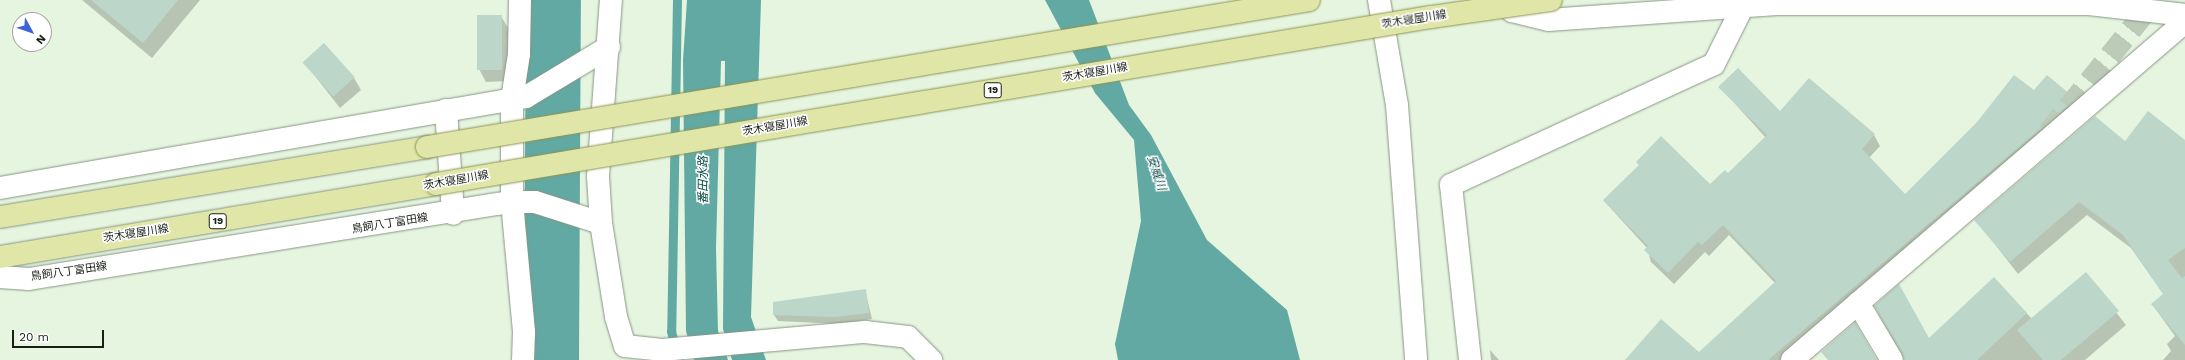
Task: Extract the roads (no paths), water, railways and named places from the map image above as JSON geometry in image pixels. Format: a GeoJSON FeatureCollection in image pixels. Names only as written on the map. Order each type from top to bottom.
{"type":"FeatureCollection","features":[{"type":"Feature","properties":{"kind":"main road"},"geometry":{"type":"LineString","coordinates":[[0,217],[1309,0]]}},
{"type":"Feature","properties":{"kind":"main road","name":"茨木寝屋川線"},"geometry":{"type":"LineString","coordinates":[[0,257],[1423,18],[1550,0]]}},
{"type":"Feature","properties":{"kind":"street"},"geometry":{"type":"LineString","coordinates":[[520,0],[519,98],[512,202],[524,332],[523,360]]}},
{"type":"Feature","properties":{"kind":"street"},"geometry":{"type":"LineString","coordinates":[[611,0],[600,51],[598,176],[594,222],[623,353],[764,338],[889,333],[908,337],[931,360]]}},
{"type":"Feature","properties":{"kind":"street"},"geometry":{"type":"LineString","coordinates":[[1379,0],[1397,104],[1416,360]]}},
{"type":"Feature","properties":{"kind":"street"},"geometry":{"type":"LineString","coordinates":[[1508,4],[1548,20],[1743,6],[2089,4],[2185,15]]}},
{"type":"Feature","properties":{"kind":"street"},"geometry":{"type":"LineString","coordinates":[[1470,360],[1451,186],[1714,64],[1743,6]]}},
{"type":"Feature","properties":{"kind":"street"},"geometry":{"type":"LineString","coordinates":[[1792,360],[2185,22]]}},
{"type":"Feature","properties":{"kind":"street"},"geometry":{"type":"LineString","coordinates":[[0,188],[519,98],[600,51]]}},
{"type":"Feature","properties":{"kind":"street"},"geometry":{"type":"LineString","coordinates":[[446,110],[453,214]]}},
{"type":"Feature","properties":{"kind":"street","name":"鳥飼八丁富田線"},"geometry":{"type":"LineString","coordinates":[[0,277],[29,279],[453,214],[512,202],[535,202],[594,222]]}},
{"type":"Feature","properties":{"kind":"street"},"geometry":{"type":"LineString","coordinates":[[1858,303],[1892,360]]}},
{"type":"Feature","properties":{"kind":"water","name":"番田水路"},"geometry":{"type":"Polygon","coordinates":[[[687,0],[761,0],[751,317],[766,360],[732,360],[723,329],[725,61],[721,61],[716,248],[718,331],[728,360],[694,360],[686,331],[683,60],[687,0]]]}},
{"type":"Feature","properties":{"kind":"water","name":"安威川"},"geometry":{"type":"Polygon","coordinates":[[[1045,0],[1089,0],[1129,105],[1151,135],[1207,240],[1287,310],[1300,360],[1118,360],[1115,344],[1141,221],[1134,140],[1095,93],[1045,0]]]}},
{"type":"Feature","properties":{"kind":"waterway"},"geometry":{"type":"LineString","coordinates":[[551,360],[553,0]]}},
{"type":"Feature","properties":{"kind":"waterway"},"geometry":{"type":"LineString","coordinates":[[677,0],[671,331],[679,360]]}},
{"type":"Feature","properties":{"kind":"tunnel"},"geometry":{"type":"LineString","coordinates":[[2048,133],[2155,0]]}}]}
